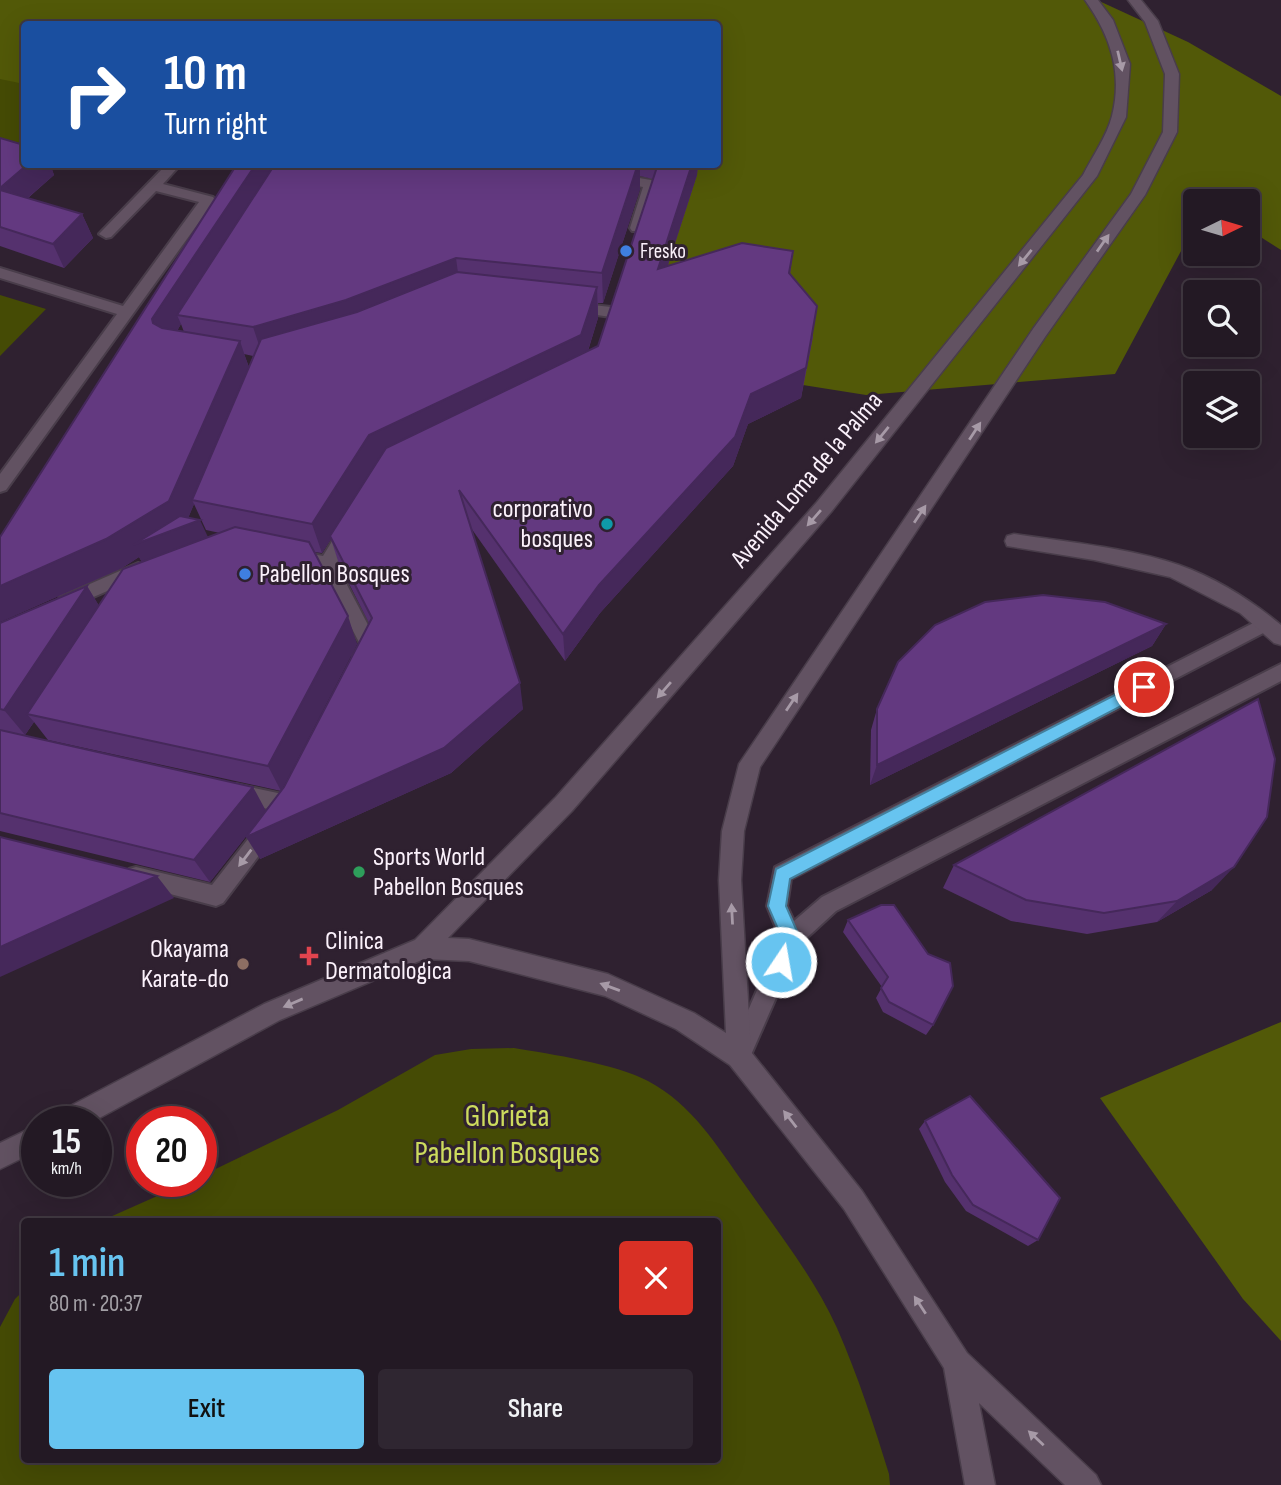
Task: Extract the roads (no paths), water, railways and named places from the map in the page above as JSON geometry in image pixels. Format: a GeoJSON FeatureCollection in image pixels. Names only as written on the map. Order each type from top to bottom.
{"type":"FeatureCollection","features":[{"type":"Feature","properties":{"kind":"main road","name":"Avenida Loma de la Palma"},"geometry":{"type":"LineString","coordinates":[[424,948],[564,804],[858,466],[1090,176],[1119,117],[1123,65],[1106,20],[1091,0]]}},
{"type":"Feature","properties":{"kind":"main road"},"geometry":{"type":"LineString","coordinates":[[740,1056],[730,880],[733,831],[750,764],[1039,333],[1138,195],[1170,132],[1172,74],[1151,21],[1134,0]]}},
{"type":"Feature","properties":{"kind":"main road"},"geometry":{"type":"LineString","coordinates":[[1014,541],[1094,552],[1175,571],[1247,608],[1281,637]]}},
{"type":"Feature","properties":{"kind":"main road"},"geometry":{"type":"LineString","coordinates":[[96,1106],[272,1012],[424,948],[469,950],[608,985],[685,1021],[740,1056],[853,1199],[957,1363],[1086,1485]]}},
{"type":"Feature","properties":{"kind":"main road"},"geometry":{"type":"LineString","coordinates":[[3,1157],[21,1147]]}},
{"type":"Feature","properties":{"kind":"main road"},"geometry":{"type":"LineString","coordinates":[[957,1363],[980,1485]]}},
{"type":"Feature","properties":{"kind":"lane"},"geometry":{"type":"LineString","coordinates":[[106,234],[171,168]]}},
{"type":"Feature","properties":{"kind":"lane"},"geometry":{"type":"LineString","coordinates":[[599,175],[651,184],[631,248]]}},
{"type":"Feature","properties":{"kind":"lane"},"geometry":{"type":"LineString","coordinates":[[0,486],[208,200],[154,186]]}},
{"type":"Feature","properties":{"kind":"lane"},"geometry":{"type":"LineString","coordinates":[[0,273],[125,311]]}},
{"type":"Feature","properties":{"kind":"lane"},"geometry":{"type":"LineString","coordinates":[[560,306],[611,312]]}},
{"type":"Feature","properties":{"kind":"lane"},"geometry":{"type":"LineString","coordinates":[[0,502],[29,462]]}},
{"type":"Feature","properties":{"kind":"lane"},"geometry":{"type":"LineString","coordinates":[[327,564],[356,517]]}},
{"type":"Feature","properties":{"kind":"lane"},"geometry":{"type":"LineString","coordinates":[[286,556],[327,564]]}},
{"type":"Feature","properties":{"kind":"lane"},"geometry":{"type":"LineString","coordinates":[[144,586],[53,616],[157,559]]}},
{"type":"Feature","properties":{"kind":"lane"},"geometry":{"type":"LineString","coordinates":[[327,564],[369,643],[356,668]]}},
{"type":"Feature","properties":{"kind":"lane"},"geometry":{"type":"LineString","coordinates":[[791,938],[777,906],[782,874],[1265,624]]}},
{"type":"Feature","properties":{"kind":"lane"},"geometry":{"type":"LineString","coordinates":[[740,1056],[791,938],[829,904],[1281,672]]}},
{"type":"Feature","properties":{"kind":"lane"},"geometry":{"type":"LineString","coordinates":[[122,872],[216,896],[290,798],[219,789]]}},
{"type":"Feature","properties":{"kind":"place","name":"Fresko"},"geometry":{"type":"Point","coordinates":[626,251]}},
{"type":"Feature","properties":{"kind":"place","name":"corporativo bosques"},"geometry":{"type":"Point","coordinates":[607,524]}},
{"type":"Feature","properties":{"kind":"place","name":"Pabellon Bosques"},"geometry":{"type":"Point","coordinates":[245,574]}},
{"type":"Feature","properties":{"kind":"place","name":"Sports World Pabellon Bosques"},"geometry":{"type":"Point","coordinates":[359,872]}},
{"type":"Feature","properties":{"kind":"place","name":"Clinica Dermatologica"},"geometry":{"type":"Point","coordinates":[309,956]}},
{"type":"Feature","properties":{"kind":"place","name":"Okayama Karate-do"},"geometry":{"type":"Point","coordinates":[243,964]}},
{"type":"Feature","properties":{"kind":"park label","name":"Glorieta Pabellon Bosques"},"geometry":{"type":"Point","coordinates":[507,1134]}}]}
